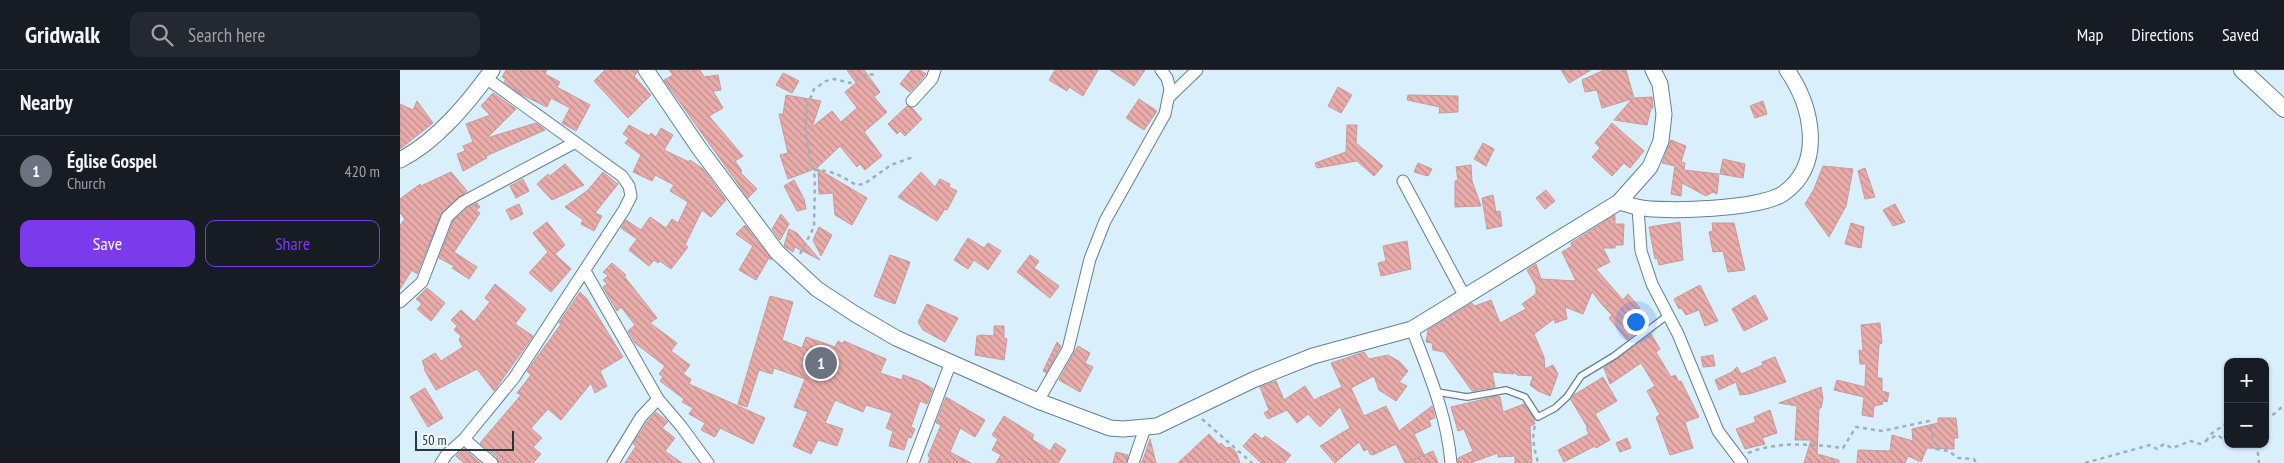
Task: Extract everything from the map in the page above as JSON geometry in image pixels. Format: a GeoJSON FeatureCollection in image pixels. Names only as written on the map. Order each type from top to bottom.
{"type":"FeatureCollection","features":[{"type":"Feature","properties":{"kind":"main road"},"geometry":{"type":"LineString","coordinates":[[2242,70],[2284,110]]}},
{"type":"Feature","properties":{"kind":"street"},"geometry":{"type":"LineString","coordinates":[[646,70],[699,148],[778,252],[817,289],[896,338],[1038,401],[1110,428],[1157,426],[1252,380],[1313,356],[1412,329],[1619,202],[1650,167],[1661,141],[1664,114],[1660,84],[1653,70]]}},
{"type":"Feature","properties":{"kind":"street"},"geometry":{"type":"LineString","coordinates":[[912,101],[932,79],[935,70]]}},
{"type":"Feature","properties":{"kind":"street"},"geometry":{"type":"LineString","coordinates":[[1160,70],[1167,78],[1170,96]]}},
{"type":"Feature","properties":{"kind":"street"},"geometry":{"type":"LineString","coordinates":[[1038,401],[1068,349],[1090,259],[1105,221],[1159,128],[1170,96],[1197,70]]}},
{"type":"Feature","properties":{"kind":"street"},"geometry":{"type":"LineString","coordinates":[[1619,202],[1638,208],[1707,208],[1742,206],[1769,201],[1783,194],[1794,183],[1806,166],[1811,142],[1809,118],[1801,95],[1787,70]]}},
{"type":"Feature","properties":{"kind":"street"},"geometry":{"type":"LineString","coordinates":[[400,160],[423,145],[445,125],[489,74],[574,143],[622,176],[629,186],[631,196],[585,271],[514,378],[464,439],[447,454],[441,463]]}},
{"type":"Feature","properties":{"kind":"street"},"geometry":{"type":"LineString","coordinates":[[400,302],[422,282],[447,217],[455,209],[463,202],[574,143]]}},
{"type":"Feature","properties":{"kind":"street"},"geometry":{"type":"LineString","coordinates":[[1403,181],[1465,297]]}},
{"type":"Feature","properties":{"kind":"street"},"geometry":{"type":"LineString","coordinates":[[1638,208],[1641,251],[1652,284],[1668,315],[1718,431],[1739,460]]}},
{"type":"Feature","properties":{"kind":"street"},"geometry":{"type":"LineString","coordinates":[[585,271],[658,399],[681,426],[708,463]]}},
{"type":"Feature","properties":{"kind":"street"},"geometry":{"type":"LineString","coordinates":[[1412,329],[1449,433],[1451,463]]}},
{"type":"Feature","properties":{"kind":"street"},"geometry":{"type":"LineString","coordinates":[[913,463],[951,362]]}},
{"type":"Feature","properties":{"kind":"street"},"geometry":{"type":"LineString","coordinates":[[613,463],[641,417],[658,399]]}},
{"type":"Feature","properties":{"kind":"street"},"geometry":{"type":"LineString","coordinates":[[1133,463],[1145,428]]}},
{"type":"Feature","properties":{"kind":"street"},"geometry":{"type":"LineString","coordinates":[[464,439],[492,463]]}},
{"type":"Feature","properties":{"kind":"lane"},"geometry":{"type":"LineString","coordinates":[[1436,392],[1467,397],[1506,390],[1525,397],[1538,417],[1554,408],[1567,397],[1582,376],[1614,356],[1668,315]]}},
{"type":"Feature","properties":{"kind":"path"},"geometry":{"type":"LineString","coordinates":[[794,267],[814,227],[814,170],[804,133],[807,107],[814,88],[834,79],[850,83],[868,74],[875,75]]}},
{"type":"Feature","properties":{"kind":"path"},"geometry":{"type":"LineString","coordinates":[[814,170],[825,170],[840,175],[856,186],[864,184],[891,165],[912,157]]}},
{"type":"Feature","properties":{"kind":"path"},"geometry":{"type":"LineString","coordinates":[[2269,416],[2284,405]]}},
{"type":"Feature","properties":{"kind":"path"},"geometry":{"type":"LineString","coordinates":[[1191,410],[1252,463]]}},
{"type":"Feature","properties":{"kind":"path"},"geometry":{"type":"LineString","coordinates":[[1538,417],[1533,431],[1538,463]]}},
{"type":"Feature","properties":{"kind":"path"},"geometry":{"type":"LineString","coordinates":[[1739,460],[1757,449],[1776,446],[1804,445],[1843,448],[1856,427],[1882,432],[1929,421],[1936,449],[1949,451],[1958,458],[1974,459],[1976,463]]}},
{"type":"Feature","properties":{"kind":"path"},"geometry":{"type":"LineString","coordinates":[[2206,441],[2211,434],[2224,425]]}},
{"type":"Feature","properties":{"kind":"path"},"geometry":{"type":"LineString","coordinates":[[2085,463],[2150,446],[2157,449],[2164,444],[2172,448],[2192,441],[2200,444],[2216,435],[2224,440]]}},
{"type":"Feature","properties":{"kind":"path"},"geometry":{"type":"LineString","coordinates":[[2257,448],[2259,463]]}},
{"type":"Feature","properties":{"kind":"building"},"geometry":{"type":"Polygon","coordinates":[[[506,70],[547,70],[545,74],[560,82],[557,87],[590,105],[576,131],[562,123],[570,108],[551,98],[547,107],[522,95],[504,82],[506,79],[502,77],[506,70]]]}},
{"type":"Feature","properties":{"kind":"building"},"geometry":{"type":"Polygon","coordinates":[[[605,70],[637,70],[634,76],[651,95],[628,118],[594,81],[605,70]]]}},
{"type":"Feature","properties":{"kind":"building"},"geometry":{"type":"Polygon","coordinates":[[[669,70],[700,70],[704,77],[718,75],[721,90],[713,91],[723,108],[709,116],[743,156],[735,161],[742,171],[740,172],[757,189],[748,198],[664,80],[673,75],[669,70]]]}},
{"type":"Feature","properties":{"kind":"building"},"geometry":{"type":"Polygon","coordinates":[[[847,70],[864,70],[880,92],[874,97],[887,112],[864,132],[882,156],[865,170],[860,164],[857,167],[840,146],[817,168],[788,179],[780,155],[788,153],[779,114],[783,114],[786,95],[821,101],[812,127],[832,111],[841,122],[857,108],[845,92],[856,83],[847,70]]]}},
{"type":"Feature","properties":{"kind":"building"},"geometry":{"type":"Polygon","coordinates":[[[911,70],[920,70],[926,74],[910,92],[900,84],[911,70]]]}},
{"type":"Feature","properties":{"kind":"building"},"geometry":{"type":"Polygon","coordinates":[[[1055,70],[1098,70],[1083,96],[1069,87],[1067,91],[1049,80],[1055,70]]]}},
{"type":"Feature","properties":{"kind":"building"},"geometry":{"type":"Polygon","coordinates":[[[1110,70],[1145,70],[1134,86],[1110,70]]]}},
{"type":"Feature","properties":{"kind":"building"},"geometry":{"type":"Polygon","coordinates":[[[1561,70],[1591,70],[1569,83],[1561,70]]]}},
{"type":"Feature","properties":{"kind":"building"},"geometry":{"type":"Polygon","coordinates":[[[1604,70],[1626,70],[1634,98],[1652,97],[1653,108],[1651,108],[1647,125],[1614,120],[1632,99],[1602,108],[1597,90],[1585,92],[1582,80],[1604,70]]]}},
{"type":"Feature","properties":{"kind":"building"},"geometry":{"type":"Polygon","coordinates":[[[783,73],[799,81],[792,93],[776,85],[783,73]]]}},
{"type":"Feature","properties":{"kind":"building"},"geometry":{"type":"Polygon","coordinates":[[[1338,87],[1352,95],[1341,113],[1328,106],[1338,87]]]}},
{"type":"Feature","properties":{"kind":"building"},"geometry":{"type":"Polygon","coordinates":[[[493,93],[516,109],[487,138],[536,123],[545,130],[486,156],[487,158],[463,171],[457,154],[465,151],[463,146],[473,142],[466,124],[490,115],[481,106],[493,93]]]}},
{"type":"Feature","properties":{"kind":"building"},"geometry":{"type":"Polygon","coordinates":[[[1408,95],[1458,96],[1458,112],[1439,113],[1440,107],[1407,100],[1408,95]]]}},
{"type":"Feature","properties":{"kind":"building"},"geometry":{"type":"Polygon","coordinates":[[[1139,99],[1157,111],[1144,130],[1126,118],[1139,99]]]}},
{"type":"Feature","properties":{"kind":"building"},"geometry":{"type":"Polygon","coordinates":[[[417,101],[433,123],[400,149],[400,104],[413,110],[417,101]]]}},
{"type":"Feature","properties":{"kind":"building"},"geometry":{"type":"Polygon","coordinates":[[[1763,101],[1767,114],[1755,118],[1750,106],[1763,101]]]}},
{"type":"Feature","properties":{"kind":"building"},"geometry":{"type":"Polygon","coordinates":[[[907,106],[912,108],[922,119],[905,136],[900,131],[897,134],[888,124],[907,106]]]}},
{"type":"Feature","properties":{"kind":"building"},"geometry":{"type":"Polygon","coordinates":[[[1612,123],[1644,151],[1630,168],[1624,163],[1612,176],[1592,157],[1600,148],[1595,143],[1612,123]]]}},
{"type":"Feature","properties":{"kind":"building"},"geometry":{"type":"Polygon","coordinates":[[[629,125],[649,136],[651,133],[656,137],[661,128],[673,135],[664,150],[689,162],[690,160],[703,169],[726,200],[711,217],[702,210],[685,245],[688,247],[671,269],[660,261],[658,263],[654,260],[649,266],[629,250],[637,239],[621,228],[626,220],[641,230],[650,217],[666,228],[672,219],[678,223],[688,202],[670,191],[674,185],[655,175],[652,181],[633,172],[641,155],[625,143],[629,138],[623,134],[629,125]]]}},
{"type":"Feature","properties":{"kind":"building"},"geometry":{"type":"Polygon","coordinates":[[[1347,125],[1357,125],[1356,143],[1383,166],[1374,176],[1357,161],[1317,168],[1315,163],[1346,152],[1347,125]]]}},
{"type":"Feature","properties":{"kind":"building"},"geometry":{"type":"Polygon","coordinates":[[[1671,140],[1686,146],[1681,162],[1685,163],[1684,170],[1719,174],[1717,194],[1713,192],[1706,196],[1682,183],[1681,196],[1671,194],[1675,166],[1662,163],[1671,140]]]}},
{"type":"Feature","properties":{"kind":"building"},"geometry":{"type":"Polygon","coordinates":[[[1483,143],[1494,149],[1486,166],[1474,159],[1483,143]]]}},
{"type":"Feature","properties":{"kind":"building"},"geometry":{"type":"Polygon","coordinates":[[[1723,159],[1745,164],[1743,178],[1720,174],[1723,159]]]}},
{"type":"Feature","properties":{"kind":"building"},"geometry":{"type":"Polygon","coordinates":[[[1418,163],[1432,169],[1428,176],[1414,172],[1418,163]]]}},
{"type":"Feature","properties":{"kind":"building"},"geometry":{"type":"Polygon","coordinates":[[[565,164],[584,185],[552,200],[537,184],[548,174],[550,176],[565,164]]]}},
{"type":"Feature","properties":{"kind":"building"},"geometry":{"type":"Polygon","coordinates":[[[1471,165],[1472,181],[1481,206],[1455,207],[1455,181],[1458,180],[1456,167],[1471,165]]]}},
{"type":"Feature","properties":{"kind":"building"},"geometry":{"type":"Polygon","coordinates":[[[1823,166],[1853,169],[1846,206],[1829,237],[1805,204],[1814,189],[1823,166]]]}},
{"type":"Feature","properties":{"kind":"building"},"geometry":{"type":"Polygon","coordinates":[[[1865,168],[1875,197],[1865,199],[1858,171],[1865,168]]]}},
{"type":"Feature","properties":{"kind":"building"},"geometry":{"type":"Polygon","coordinates":[[[818,169],[867,198],[852,225],[835,215],[833,193],[819,194],[818,169]]]}},
{"type":"Feature","properties":{"kind":"building"},"geometry":{"type":"Polygon","coordinates":[[[451,172],[467,191],[442,212],[417,274],[412,270],[400,289],[400,225],[405,219],[400,213],[400,199],[420,184],[421,186],[451,172]]]}},
{"type":"Feature","properties":{"kind":"building"},"geometry":{"type":"Polygon","coordinates":[[[603,172],[618,184],[595,213],[602,216],[594,231],[581,224],[583,220],[565,207],[588,190],[603,172]]]}},
{"type":"Feature","properties":{"kind":"building"},"geometry":{"type":"Polygon","coordinates":[[[921,172],[935,187],[940,179],[950,184],[949,187],[957,191],[947,210],[945,209],[937,221],[898,197],[921,172]]]}},
{"type":"Feature","properties":{"kind":"building"},"geometry":{"type":"Polygon","coordinates":[[[523,179],[529,191],[516,198],[510,186],[523,179]]]}},
{"type":"Feature","properties":{"kind":"building"},"geometry":{"type":"Polygon","coordinates":[[[794,180],[804,199],[806,209],[797,211],[784,186],[794,180]]]}},
{"type":"Feature","properties":{"kind":"building"},"geometry":{"type":"Polygon","coordinates":[[[1546,190],[1555,201],[1545,209],[1536,198],[1546,190]]]}},
{"type":"Feature","properties":{"kind":"building"},"geometry":{"type":"Polygon","coordinates":[[[1493,195],[1496,212],[1500,211],[1502,226],[1487,229],[1482,198],[1493,195]]]}},
{"type":"Feature","properties":{"kind":"building"},"geometry":{"type":"Polygon","coordinates":[[[477,203],[480,207],[476,210],[480,213],[454,252],[477,267],[469,279],[452,268],[454,266],[439,258],[453,221],[467,208],[477,203]]]}},
{"type":"Feature","properties":{"kind":"building"},"geometry":{"type":"Polygon","coordinates":[[[519,204],[523,214],[511,220],[506,210],[519,204]]]}},
{"type":"Feature","properties":{"kind":"building"},"geometry":{"type":"Polygon","coordinates":[[[1895,204],[1905,222],[1893,226],[1883,210],[1895,204]]]}},
{"type":"Feature","properties":{"kind":"building"},"geometry":{"type":"Polygon","coordinates":[[[781,214],[789,224],[780,240],[772,229],[781,214]]]}},
{"type":"Feature","properties":{"kind":"building"},"geometry":{"type":"Polygon","coordinates":[[[1615,215],[1615,224],[1624,224],[1623,245],[1615,245],[1615,248],[1603,248],[1610,262],[1596,269],[1623,300],[1628,294],[1640,308],[1637,311],[1647,324],[1627,340],[1609,318],[1612,315],[1605,308],[1609,305],[1604,307],[1592,292],[1583,314],[1565,307],[1567,319],[1555,323],[1554,319],[1534,334],[1544,357],[1545,369],[1553,365],[1558,374],[1550,396],[1530,385],[1533,376],[1517,375],[1513,371],[1514,374],[1492,372],[1495,387],[1472,391],[1444,352],[1433,350],[1432,343],[1426,342],[1428,330],[1472,303],[1475,306],[1491,300],[1500,323],[1526,309],[1522,304],[1536,294],[1536,286],[1527,270],[1536,264],[1541,279],[1576,281],[1562,252],[1572,246],[1571,243],[1615,215]]]}},
{"type":"Feature","properties":{"kind":"building"},"geometry":{"type":"Polygon","coordinates":[[[547,222],[565,245],[555,254],[571,269],[551,292],[529,273],[548,252],[533,233],[547,222]]]}},
{"type":"Feature","properties":{"kind":"building"},"geometry":{"type":"Polygon","coordinates":[[[1680,222],[1683,260],[1659,265],[1657,258],[1655,259],[1649,227],[1680,222]]]}},
{"type":"Feature","properties":{"kind":"building"},"geometry":{"type":"Polygon","coordinates":[[[1712,223],[1734,223],[1745,270],[1728,272],[1723,251],[1713,252],[1709,232],[1713,231],[1712,223]]]}},
{"type":"Feature","properties":{"kind":"building"},"geometry":{"type":"Polygon","coordinates":[[[1851,223],[1864,227],[1861,248],[1845,244],[1851,223]]]}},
{"type":"Feature","properties":{"kind":"building"},"geometry":{"type":"Polygon","coordinates":[[[745,225],[772,260],[769,258],[756,280],[739,270],[753,246],[736,234],[745,225]]]}},
{"type":"Feature","properties":{"kind":"building"},"geometry":{"type":"Polygon","coordinates":[[[819,227],[832,235],[821,256],[813,240],[819,227]]]}},
{"type":"Feature","properties":{"kind":"building"},"geometry":{"type":"Polygon","coordinates":[[[789,229],[797,233],[820,260],[795,247],[793,252],[784,246],[789,229]]]}},
{"type":"Feature","properties":{"kind":"building"},"geometry":{"type":"Polygon","coordinates":[[[968,238],[984,248],[988,243],[1001,251],[988,270],[974,260],[968,269],[954,260],[968,238]]]}},
{"type":"Feature","properties":{"kind":"building"},"geometry":{"type":"Polygon","coordinates":[[[1407,241],[1411,269],[1381,276],[1378,263],[1386,261],[1383,246],[1407,241]]]}},
{"type":"Feature","properties":{"kind":"building"},"geometry":{"type":"Polygon","coordinates":[[[890,255],[910,262],[895,304],[874,296],[890,255]]]}},
{"type":"Feature","properties":{"kind":"building"},"geometry":{"type":"Polygon","coordinates":[[[1030,255],[1039,261],[1034,268],[1059,286],[1050,298],[1017,272],[1030,255]]]}},
{"type":"Feature","properties":{"kind":"building"},"geometry":{"type":"Polygon","coordinates":[[[612,263],[626,275],[624,276],[657,318],[650,323],[677,343],[671,351],[690,365],[683,374],[691,379],[689,384],[765,418],[753,444],[720,428],[715,437],[701,430],[705,423],[689,414],[693,408],[682,402],[684,399],[660,381],[663,377],[659,374],[665,366],[635,343],[628,331],[635,325],[621,307],[617,311],[603,287],[607,284],[603,280],[608,276],[603,272],[612,263]]]}},
{"type":"Feature","properties":{"kind":"building"},"geometry":{"type":"Polygon","coordinates":[[[495,284],[526,309],[515,324],[533,336],[494,391],[477,369],[436,390],[424,369],[422,361],[435,353],[441,361],[463,347],[459,340],[461,336],[454,330],[457,326],[451,320],[461,310],[474,322],[490,302],[485,298],[495,284]]]}},
{"type":"Feature","properties":{"kind":"building"},"geometry":{"type":"Polygon","coordinates":[[[1700,285],[1718,321],[1705,326],[1699,310],[1686,315],[1681,308],[1679,309],[1674,299],[1700,285]]]}},
{"type":"Feature","properties":{"kind":"building"},"geometry":{"type":"Polygon","coordinates":[[[427,288],[445,303],[431,321],[417,309],[422,304],[416,299],[427,288]]]}},
{"type":"Feature","properties":{"kind":"building"},"geometry":{"type":"Polygon","coordinates":[[[580,292],[587,299],[623,357],[600,371],[607,386],[595,393],[591,383],[561,420],[548,409],[531,428],[542,438],[533,447],[541,454],[533,463],[499,463],[497,457],[480,443],[521,395],[517,393],[531,375],[527,371],[561,324],[559,323],[580,292]]]}},
{"type":"Feature","properties":{"kind":"building"},"geometry":{"type":"Polygon","coordinates":[[[1755,295],[1768,319],[1744,331],[1732,309],[1755,295]]]}},
{"type":"Feature","properties":{"kind":"building"},"geometry":{"type":"Polygon","coordinates":[[[770,296],[793,302],[782,340],[802,348],[806,337],[835,347],[838,341],[843,344],[844,341],[886,359],[880,373],[902,380],[903,375],[920,381],[933,389],[927,404],[920,401],[911,427],[915,429],[911,438],[908,437],[904,450],[889,446],[893,431],[886,428],[892,413],[866,405],[863,412],[835,400],[825,423],[843,429],[837,446],[818,440],[811,454],[793,446],[808,412],[794,407],[805,379],[774,368],[772,374],[759,370],[747,407],[738,404],[770,296]]]}},
{"type":"Feature","properties":{"kind":"building"},"geometry":{"type":"Polygon","coordinates":[[[927,304],[958,318],[945,342],[923,330],[918,322],[927,304]]]}},
{"type":"Feature","properties":{"kind":"building"},"geometry":{"type":"Polygon","coordinates":[[[1880,323],[1882,343],[1879,344],[1877,378],[1882,378],[1882,391],[1889,393],[1887,402],[1882,401],[1883,404],[1874,406],[1873,417],[1862,415],[1864,397],[1834,390],[1837,380],[1865,387],[1866,364],[1860,364],[1859,350],[1863,351],[1861,325],[1880,323]]]}},
{"type":"Feature","properties":{"kind":"building"},"geometry":{"type":"Polygon","coordinates":[[[994,326],[1004,326],[1004,338],[1007,339],[1004,360],[975,355],[977,336],[994,336],[994,326]]]}},
{"type":"Feature","properties":{"kind":"building"},"geometry":{"type":"Polygon","coordinates":[[[1651,334],[1660,349],[1656,352],[1671,377],[1675,375],[1679,382],[1681,381],[1699,417],[1685,422],[1693,448],[1670,455],[1656,417],[1660,415],[1647,391],[1655,386],[1641,363],[1610,384],[1604,368],[1651,334]]]}},
{"type":"Feature","properties":{"kind":"building"},"geometry":{"type":"Polygon","coordinates":[[[1057,342],[1061,346],[1046,373],[1043,371],[1057,342]]]}},
{"type":"Feature","properties":{"kind":"building"},"geometry":{"type":"Polygon","coordinates":[[[1078,346],[1090,353],[1085,363],[1093,367],[1080,392],[1059,380],[1078,346]]]}},
{"type":"Feature","properties":{"kind":"building"},"geometry":{"type":"Polygon","coordinates":[[[1364,352],[1369,359],[1388,355],[1400,362],[1408,371],[1399,382],[1407,386],[1396,401],[1379,390],[1374,376],[1351,388],[1364,416],[1386,406],[1399,431],[1432,406],[1435,418],[1429,420],[1431,426],[1414,434],[1424,455],[1405,463],[1396,444],[1373,455],[1370,454],[1368,449],[1364,451],[1359,442],[1335,463],[1320,446],[1350,428],[1340,407],[1320,427],[1308,414],[1297,423],[1287,410],[1268,419],[1264,413],[1269,410],[1260,387],[1276,381],[1284,400],[1305,386],[1314,400],[1342,387],[1331,363],[1364,352]]]}},
{"type":"Feature","properties":{"kind":"building"},"geometry":{"type":"Polygon","coordinates":[[[1713,355],[1715,366],[1703,367],[1701,357],[1713,355]]]}},
{"type":"Feature","properties":{"kind":"building"},"geometry":{"type":"Polygon","coordinates":[[[1775,357],[1786,382],[1749,394],[1740,395],[1736,382],[1719,390],[1715,380],[1732,372],[1737,367],[1741,374],[1763,365],[1762,362],[1775,357]]]}},
{"type":"Feature","properties":{"kind":"building"},"geometry":{"type":"Polygon","coordinates":[[[1603,377],[1617,401],[1595,414],[1610,440],[1564,462],[1558,450],[1589,434],[1586,428],[1588,428],[1571,400],[1574,395],[1603,377]]]}},
{"type":"Feature","properties":{"kind":"building"},"geometry":{"type":"Polygon","coordinates":[[[1821,387],[1823,398],[1821,408],[1819,408],[1817,454],[1839,460],[1839,463],[1804,463],[1811,440],[1795,440],[1797,406],[1779,403],[1821,387]]]}},
{"type":"Feature","properties":{"kind":"building"},"geometry":{"type":"Polygon","coordinates":[[[425,388],[443,418],[428,427],[410,397],[425,388]]]}},
{"type":"Feature","properties":{"kind":"building"},"geometry":{"type":"Polygon","coordinates":[[[1497,396],[1500,397],[1503,412],[1524,404],[1533,417],[1535,424],[1530,426],[1532,463],[1515,463],[1515,456],[1498,457],[1498,453],[1470,463],[1458,463],[1458,458],[1473,451],[1464,429],[1458,431],[1451,407],[1497,396]]]}},
{"type":"Feature","properties":{"kind":"building"},"geometry":{"type":"Polygon","coordinates":[[[946,397],[985,420],[975,437],[960,428],[950,452],[971,463],[928,463],[930,457],[928,456],[941,425],[936,423],[946,397]]]}},
{"type":"Feature","properties":{"kind":"building"},"geometry":{"type":"Polygon","coordinates":[[[1770,410],[1777,433],[1762,438],[1765,444],[1745,449],[1736,429],[1756,422],[1754,417],[1770,410]]]}},
{"type":"Feature","properties":{"kind":"building"},"geometry":{"type":"Polygon","coordinates":[[[656,412],[668,422],[662,428],[675,438],[665,451],[682,463],[625,463],[636,446],[633,444],[656,412]]]}},
{"type":"Feature","properties":{"kind":"building"},"geometry":{"type":"Polygon","coordinates":[[[1004,416],[1034,435],[1032,439],[1050,451],[1055,443],[1066,450],[1058,463],[996,463],[1001,455],[992,450],[998,439],[992,435],[1004,416]]]}},
{"type":"Feature","properties":{"kind":"building"},"geometry":{"type":"Polygon","coordinates":[[[1938,418],[1956,418],[1958,438],[1954,438],[1954,449],[1927,448],[1921,462],[1908,456],[1905,463],[1857,463],[1858,450],[1890,451],[1892,435],[1913,441],[1912,429],[1938,423],[1938,418]]]}},
{"type":"Feature","properties":{"kind":"building"},"geometry":{"type":"Polygon","coordinates":[[[1255,433],[1262,439],[1265,436],[1291,455],[1284,463],[1261,463],[1243,446],[1255,433]]]}},
{"type":"Feature","properties":{"kind":"building"},"geometry":{"type":"Polygon","coordinates":[[[1209,434],[1219,445],[1221,443],[1226,448],[1230,447],[1236,452],[1240,463],[1178,463],[1209,434]]]}},
{"type":"Feature","properties":{"kind":"building"},"geometry":{"type":"Polygon","coordinates":[[[1627,438],[1631,448],[1620,452],[1616,443],[1627,438]]]}},
{"type":"Feature","properties":{"kind":"building"},"geometry":{"type":"Polygon","coordinates":[[[1150,439],[1156,463],[1141,463],[1143,460],[1150,439]]]}},
{"type":"Feature","properties":{"kind":"building"},"geometry":{"type":"Polygon","coordinates":[[[464,449],[480,463],[464,463],[456,456],[464,449]]]}},
{"type":"Feature","properties":{"kind":"building"},"geometry":{"type":"Polygon","coordinates":[[[1433,451],[1438,463],[1407,463],[1433,451]]]}},
{"type":"Feature","properties":{"kind":"building"},"geometry":{"type":"Polygon","coordinates":[[[1116,452],[1128,455],[1126,463],[1113,463],[1116,452]]]}},
{"type":"Feature","properties":{"kind":"place","name":"Église Gospel"},"geometry":{"type":"Point","coordinates":[821,363]}}]}
